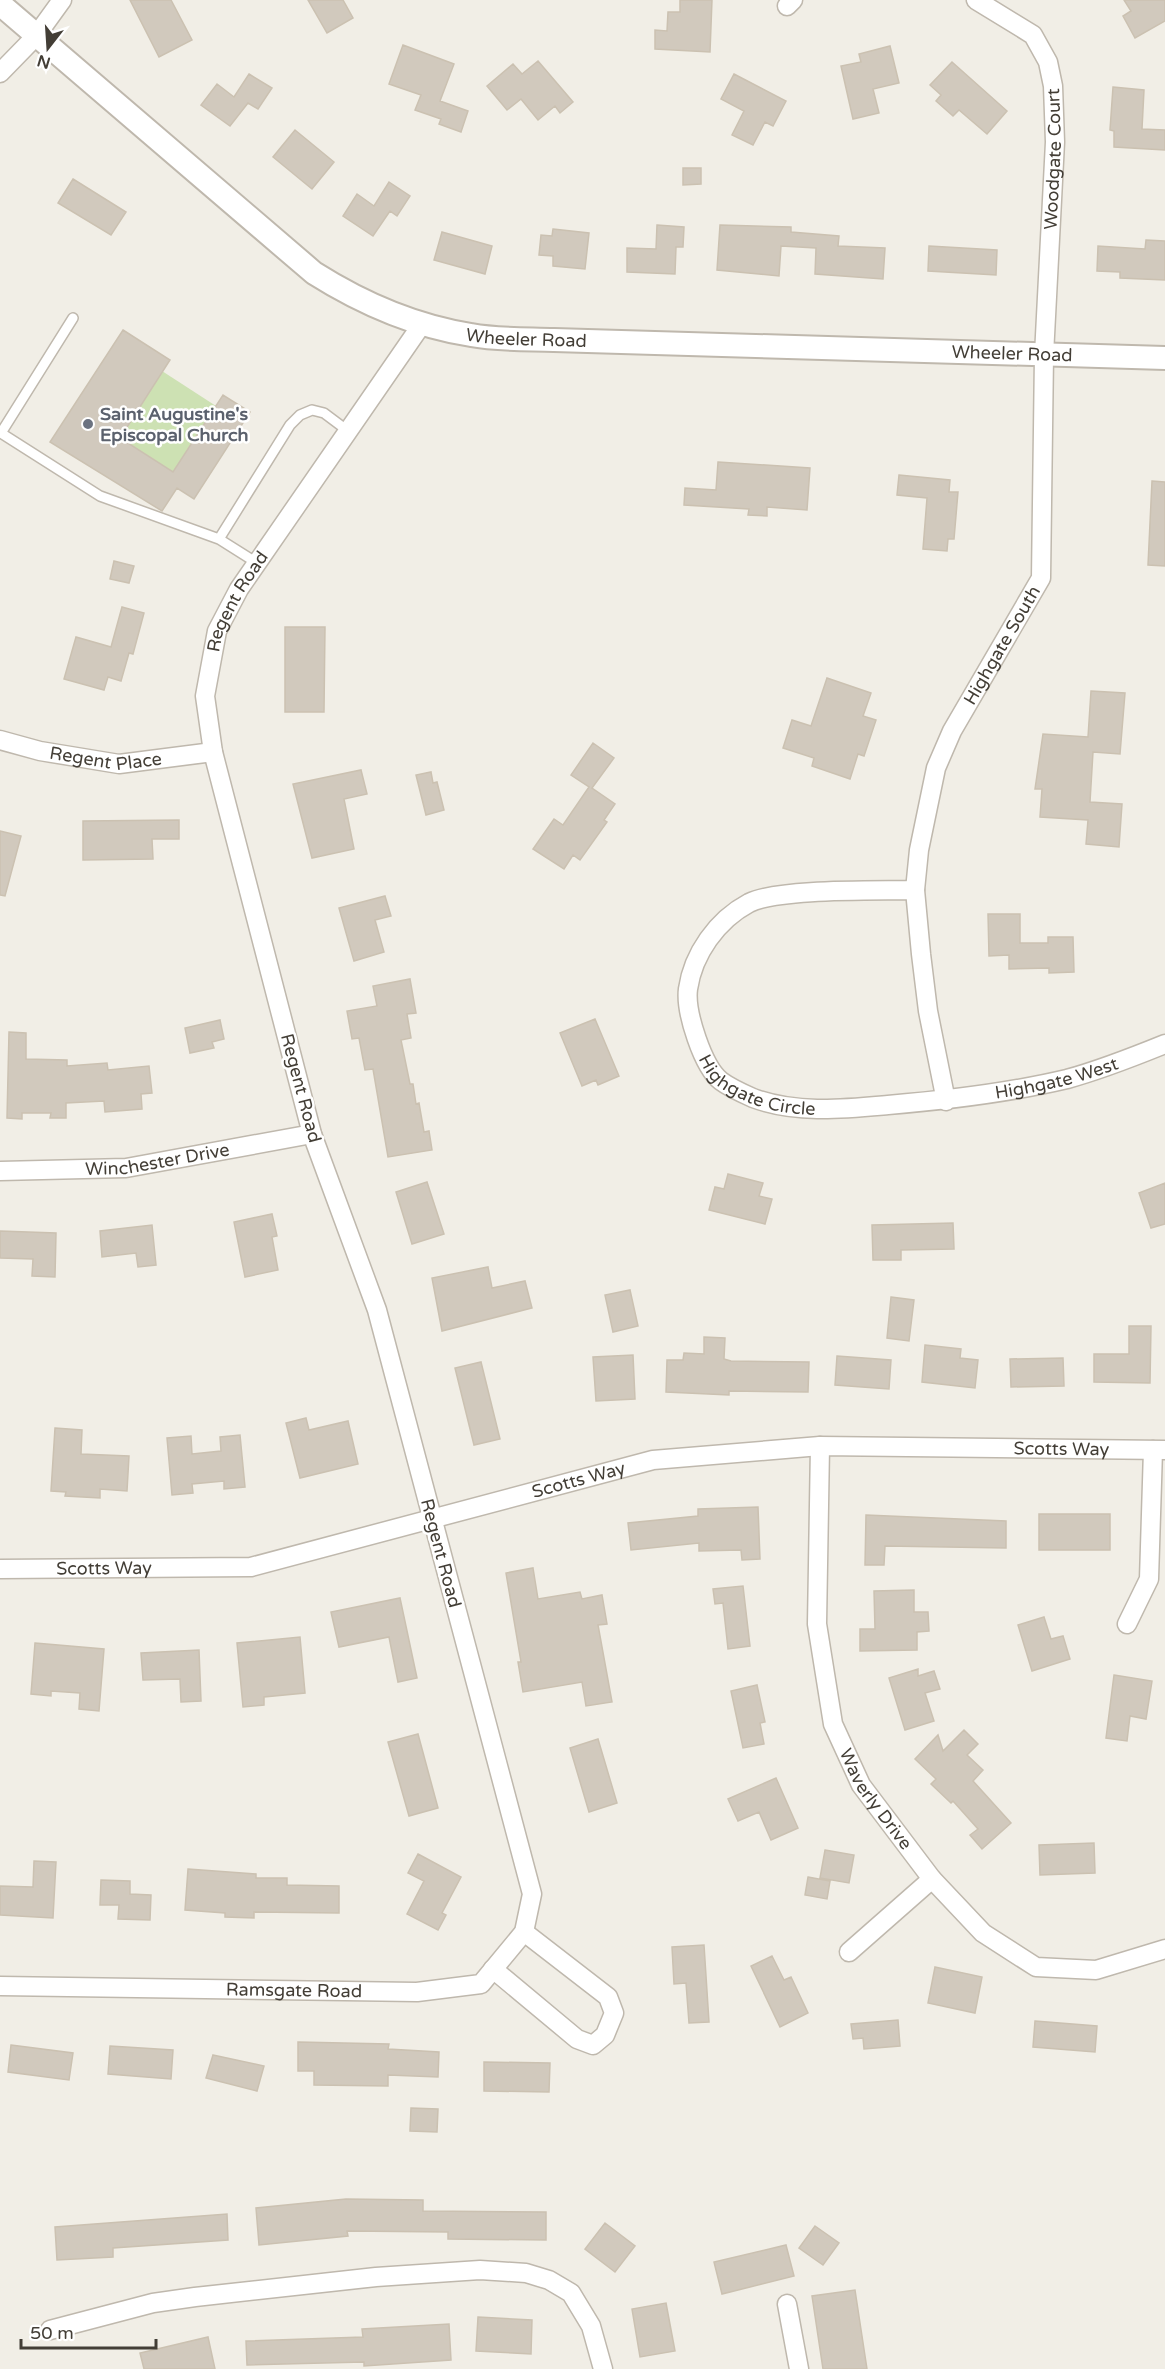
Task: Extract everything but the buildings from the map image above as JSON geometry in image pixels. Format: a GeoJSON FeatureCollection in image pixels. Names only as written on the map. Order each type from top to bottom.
{"type":"FeatureCollection","features":[{"type":"Feature","properties":{"kind":"street"},"geometry":{"type":"LineString","coordinates":[[0,73],[36,36],[62,0]]}},
{"type":"Feature","properties":{"kind":"street","name":"Woodgate Court"},"geometry":{"type":"LineString","coordinates":[[976,0],[1033,35],[1048,62],[1053,86],[1056,142],[1044,356]]}},
{"type":"Feature","properties":{"kind":"street","name":"Wheeler Road"},"geometry":{"type":"LineString","coordinates":[[0,4],[314,273],[356,299],[422,324],[472,335],[554,340],[1165,358]]}},
{"type":"Feature","properties":{"kind":"street","name":"Regent Road"},"geometry":{"type":"LineString","coordinates":[[422,324],[239,590],[217,631],[205,696],[213,752],[312,1134],[377,1310],[532,1894]]}},
{"type":"Feature","properties":{"kind":"street","name":"Highgate South"},"geometry":{"type":"LineString","coordinates":[[915,890],[924,815],[936,768],[952,731],[1041,578],[1044,356]]}},
{"type":"Feature","properties":{"kind":"street","name":"Regent Place"},"geometry":{"type":"LineString","coordinates":[[0,740],[40,751],[119,764],[213,752]]}},
{"type":"Feature","properties":{"kind":"street"},"geometry":{"type":"LineString","coordinates":[[915,890],[928,1011],[946,1101]]}},
{"type":"Feature","properties":{"kind":"street","name":"Highgate Circle"},"geometry":{"type":"LineString","coordinates":[[915,890],[833,892],[768,897],[750,903],[725,920],[708,938],[688,990],[692,1019],[703,1053],[720,1080],[753,1098],[793,1107],[828,1110],[946,1101]]}},
{"type":"Feature","properties":{"kind":"street","name":"Highgate West"},"geometry":{"type":"LineString","coordinates":[[946,1101],[1068,1078],[1165,1044]]}},
{"type":"Feature","properties":{"kind":"street","name":"Winchester Drive"},"geometry":{"type":"LineString","coordinates":[[0,1171],[126,1168],[312,1134]]}},
{"type":"Feature","properties":{"kind":"street","name":"Scotts Way"},"geometry":{"type":"LineString","coordinates":[[0,1569],[252,1567],[652,1460],[820,1446],[1159,1450]]}},
{"type":"Feature","properties":{"kind":"street","name":"Waverly Drive"},"geometry":{"type":"LineString","coordinates":[[820,1446],[817,1624],[833,1724],[861,1785],[932,1880],[983,1933],[1036,1967],[1096,1970],[1165,1949]]}},
{"type":"Feature","properties":{"kind":"street"},"geometry":{"type":"LineString","coordinates":[[1126,1624],[1149,1579],[1159,1450]]}},
{"type":"Feature","properties":{"kind":"street"},"geometry":{"type":"LineString","coordinates":[[849,1952],[932,1880]]}},
{"type":"Feature","properties":{"kind":"street","name":"Ramsgate Road"},"geometry":{"type":"LineString","coordinates":[[0,1986],[417,1992],[481,1984],[524,1932],[532,1894]]}},
{"type":"Feature","properties":{"kind":"street"},"geometry":{"type":"LineString","coordinates":[[493,1969],[577,2039],[593,2045],[605,2035],[614,2013],[608,1996],[524,1932]]}},
{"type":"Feature","properties":{"kind":"street"},"geometry":{"type":"LineString","coordinates":[[50,2330],[153,2303],[195,2297],[376,2277],[480,2270],[514,2272],[549,2280],[571,2293],[591,2326],[603,2369]]}},
{"type":"Feature","properties":{"kind":"street"},"geometry":{"type":"LineString","coordinates":[[787,2304],[799,2369]]}},
{"type":"Feature","properties":{"kind":"lane"},"geometry":{"type":"LineString","coordinates":[[73,318],[1,433],[100,496],[219,539],[257,563]]}},
{"type":"Feature","properties":{"kind":"lane"},"geometry":{"type":"LineString","coordinates":[[219,539],[290,425],[300,415],[312,410],[324,413],[348,431]]}},
{"type":"Feature","properties":{"kind":"green space"},"geometry":{"type":"Polygon","coordinates":[[[162,371],[216,406],[173,472],[110,432],[162,371]]]}},
{"type":"Feature","properties":{"kind":"place","name":"Saint Augustine's Episcopal Church"},"geometry":{"type":"Point","coordinates":[88,424]}}]}
